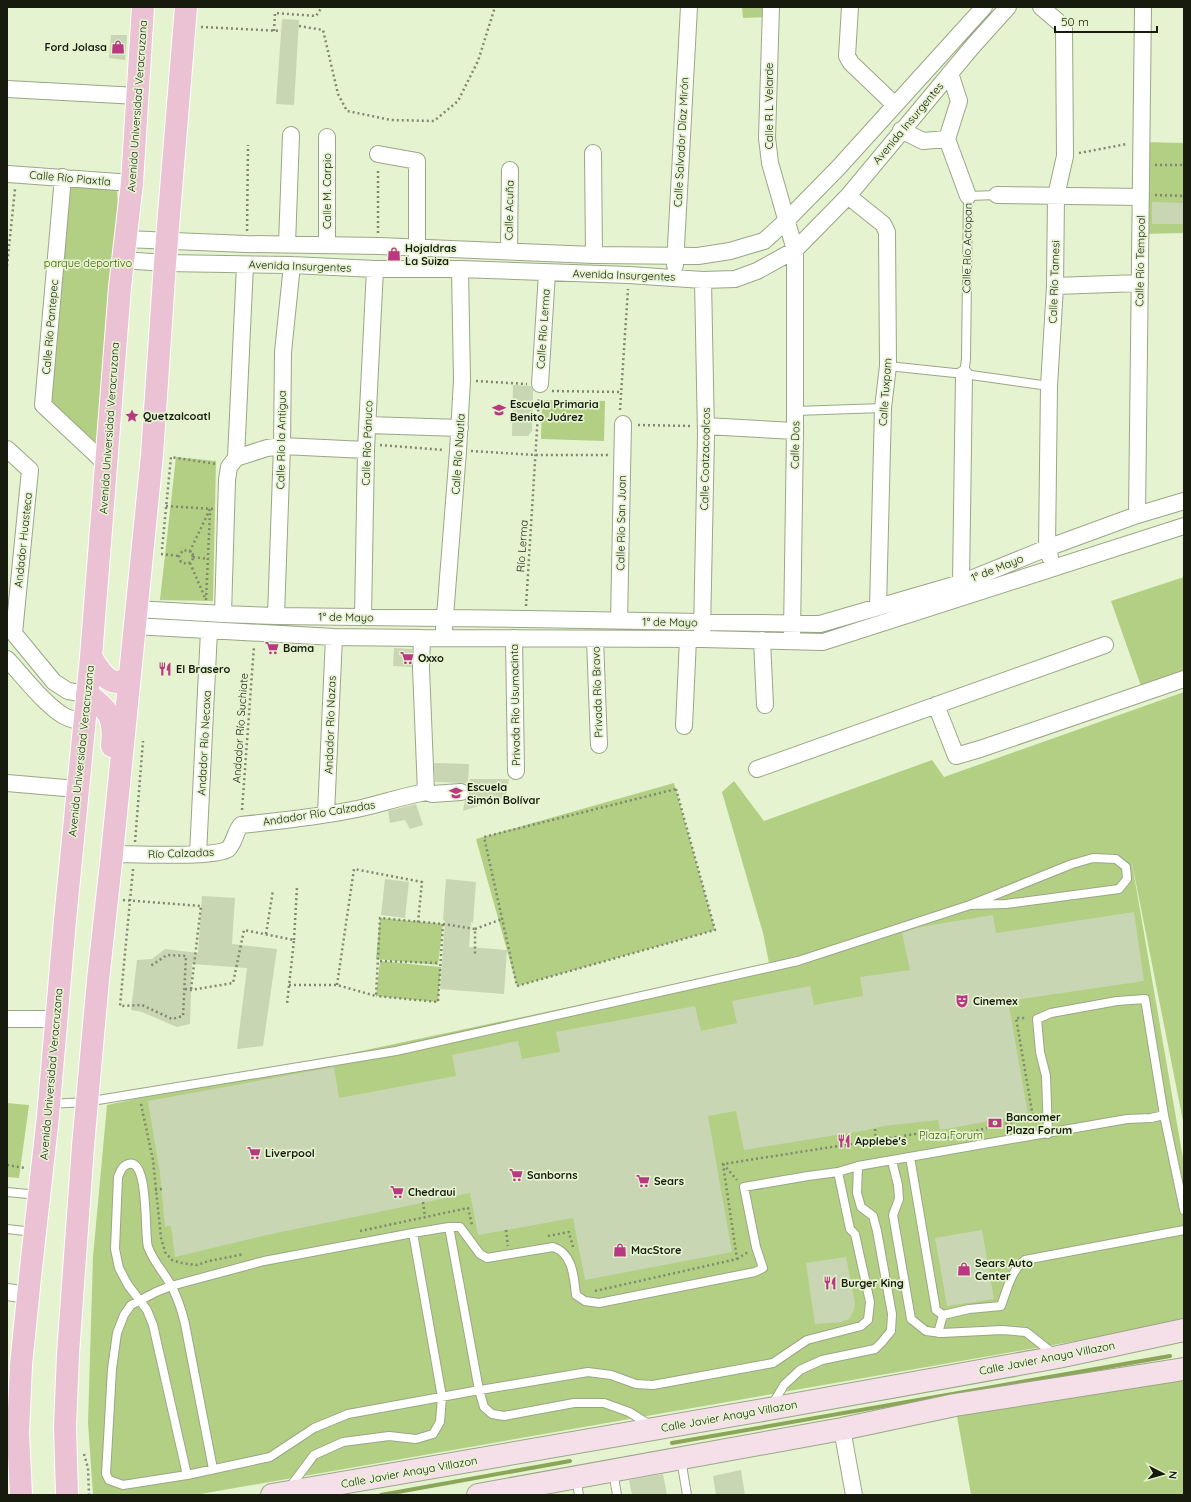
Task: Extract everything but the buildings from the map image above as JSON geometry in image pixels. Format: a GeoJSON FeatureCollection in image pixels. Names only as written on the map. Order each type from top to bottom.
{"type":"FeatureCollection","features":[{"type":"Feature","properties":{"kind":"main road","name":"Avenida Universidad Veracruzana"},"geometry":{"type":"LineString","coordinates":[[20,1495],[18,1433],[21,1365],[17,1294],[35,1232],[49,1104],[84,721],[95,700],[91,657],[124,249],[132,183],[144,7]]}},
{"type":"Feature","properties":{"kind":"main road"},"geometry":{"type":"LineString","coordinates":[[66,1495],[65,1427],[68,1354],[86,1102],[106,899],[112,854],[127,678],[135,618],[152,455],[165,263],[185,16]]}},
{"type":"Feature","properties":{"kind":"main road"},"geometry":{"type":"LineString","coordinates":[[91,657],[106,678],[112,681],[127,678]]}},
{"type":"Feature","properties":{"kind":"main road"},"geometry":{"type":"LineString","coordinates":[[112,854],[105,828],[105,810],[113,735],[112,723],[108,713],[95,700],[127,678]]}},
{"type":"Feature","properties":{"kind":"street","name":"Calle Salvador Díaz Mirón"},"geometry":{"type":"LineString","coordinates":[[675,277],[689,7]]}},
{"type":"Feature","properties":{"kind":"street","name":"Calle R L Velarde"},"geometry":{"type":"LineString","coordinates":[[771,7],[767,138],[770,163],[795,250]]}},
{"type":"Feature","properties":{"kind":"street"},"geometry":{"type":"LineString","coordinates":[[850,7],[847,56],[851,63],[894,105]]}},
{"type":"Feature","properties":{"kind":"street","name":"Avenida Insurgentes"},"geometry":{"type":"LineString","coordinates":[[124,249],[165,263],[292,265],[375,269],[460,269],[675,277],[703,280],[735,279],[757,271],[795,250],[848,196],[901,130],[1008,7]]}},
{"type":"Feature","properties":{"kind":"street","name":"Calle Río Tamesi"},"geometry":{"type":"LineString","coordinates":[[1041,7],[1064,28],[1065,156],[1056,196],[1055,286],[1049,386],[1047,548],[1053,568]]}},
{"type":"Feature","properties":{"kind":"street","name":"Calle Río Tempoal"},"geometry":{"type":"LineString","coordinates":[[1137,515],[1140,283],[1147,196],[1142,142],[1143,7]]}},
{"type":"Feature","properties":{"kind":"street","name":"Avenida Insurgentes"},"geometry":{"type":"LineString","coordinates":[[124,249],[167,241],[418,247],[594,255],[698,256],[730,252],[764,241],[787,220],[838,168],[981,8]]}},
{"type":"Feature","properties":{"kind":"street"},"geometry":{"type":"LineString","coordinates":[[901,130],[923,141],[947,139],[959,101],[950,73]]}},
{"type":"Feature","properties":{"kind":"street"},"geometry":{"type":"LineString","coordinates":[[7,89],[138,96]]}},
{"type":"Feature","properties":{"kind":"street"},"geometry":{"type":"LineString","coordinates":[[287,244],[291,136]]}},
{"type":"Feature","properties":{"kind":"street","name":"Calle M. Carpio"},"geometry":{"type":"LineString","coordinates":[[327,137],[327,245]]}},
{"type":"Feature","properties":{"kind":"street","name":"Calle Río Actopan"},"geometry":{"type":"LineString","coordinates":[[947,139],[968,196]]}},
{"type":"Feature","properties":{"kind":"street"},"geometry":{"type":"LineString","coordinates":[[593,153],[594,255]]}},
{"type":"Feature","properties":{"kind":"street"},"geometry":{"type":"LineString","coordinates":[[378,154],[417,161],[417,269]]}},
{"type":"Feature","properties":{"kind":"street","name":"Calle Acuña"},"geometry":{"type":"LineString","coordinates":[[509,251],[510,170]]}},
{"type":"Feature","properties":{"kind":"street","name":"Calle Río Piaxtla"},"geometry":{"type":"LineString","coordinates":[[12,174],[132,183]]}},
{"type":"Feature","properties":{"kind":"street","name":"Calle Río Pantepec"},"geometry":{"type":"LineString","coordinates":[[62,177],[43,405],[106,464]]}},
{"type":"Feature","properties":{"kind":"street","name":"Calle Tuxpam"},"geometry":{"type":"LineString","coordinates":[[848,196],[883,224],[887,232],[888,366],[883,408],[878,607]]}},
{"type":"Feature","properties":{"kind":"street"},"geometry":{"type":"LineString","coordinates":[[997,196],[1147,196]]}},
{"type":"Feature","properties":{"kind":"street","name":"Calle Dos"},"geometry":{"type":"LineString","coordinates":[[792,641],[796,411],[795,250]]}},
{"type":"Feature","properties":{"kind":"street"},"geometry":{"type":"LineString","coordinates":[[223,614],[218,509],[232,462],[244,265]]}},
{"type":"Feature","properties":{"kind":"street","name":"Calle Río la Antigua"},"geometry":{"type":"LineString","coordinates":[[276,616],[282,446],[283,352],[292,265]]}},
{"type":"Feature","properties":{"kind":"street","name":"Calle Río Pánuco"},"geometry":{"type":"LineString","coordinates":[[363,617],[367,447],[375,269]]}},
{"type":"Feature","properties":{"kind":"street","name":"Calle Río Nautla"},"geometry":{"type":"LineString","coordinates":[[444,638],[460,428],[462,380],[460,269]]}},
{"type":"Feature","properties":{"kind":"street","name":"Calle Río Lerma"},"geometry":{"type":"LineString","coordinates":[[539,388],[547,273]]}},
{"type":"Feature","properties":{"kind":"street","name":"Calle Coatzacoalcos"},"geometry":{"type":"LineString","coordinates":[[684,726],[695,639],[702,622],[706,426],[703,280]]}},
{"type":"Feature","properties":{"kind":"street"},"geometry":{"type":"LineString","coordinates":[[1055,286],[1140,283]]}},
{"type":"Feature","properties":{"kind":"street","name":"Calle Río Actopan"},"geometry":{"type":"LineString","coordinates":[[961,582],[965,366]]}},
{"type":"Feature","properties":{"kind":"street","name":"Calle Río San Juan"},"geometry":{"type":"LineString","coordinates":[[619,621],[623,424]]}},
{"type":"Feature","properties":{"kind":"street"},"geometry":{"type":"LineString","coordinates":[[368,425],[460,428]]}},
{"type":"Feature","properties":{"kind":"street"},"geometry":{"type":"LineString","coordinates":[[706,426],[795,431]]}},
{"type":"Feature","properties":{"kind":"street"},"geometry":{"type":"LineString","coordinates":[[232,462],[267,448],[282,446],[367,447]]}},
{"type":"Feature","properties":{"kind":"street","name":"Andador Huasteca"},"geometry":{"type":"LineString","coordinates":[[7,449],[30,470],[10,629]]}},
{"type":"Feature","properties":{"kind":"street","name":"1° de Mayo"},"geometry":{"type":"LineString","coordinates":[[135,618],[223,614],[820,624],[961,582],[1137,515],[1184,502]]}},
{"type":"Feature","properties":{"kind":"street","name":"1° de Mayo"},"geometry":{"type":"LineString","coordinates":[[135,618],[209,631],[334,636],[422,638],[695,639],[823,642],[1184,526]]}},
{"type":"Feature","properties":{"kind":"street"},"geometry":{"type":"LineString","coordinates":[[10,629],[54,682],[68,691],[95,700]]}},
{"type":"Feature","properties":{"kind":"street","name":"Andador Río Necaxa"},"geometry":{"type":"LineString","coordinates":[[198,854],[209,631]]}},
{"type":"Feature","properties":{"kind":"street","name":"Andador Río Nazas"},"geometry":{"type":"LineString","coordinates":[[326,814],[334,636]]}},
{"type":"Feature","properties":{"kind":"street"},"geometry":{"type":"LineString","coordinates":[[422,638],[421,668],[429,793]]}},
{"type":"Feature","properties":{"kind":"street","name":"Privada Río Usumacinta"},"geometry":{"type":"LineString","coordinates":[[514,638],[516,771]]}},
{"type":"Feature","properties":{"kind":"street","name":"Privada Río Bravo"},"geometry":{"type":"LineString","coordinates":[[595,638],[599,745]]}},
{"type":"Feature","properties":{"kind":"street"},"geometry":{"type":"LineString","coordinates":[[762,640],[765,705]]}},
{"type":"Feature","properties":{"kind":"street"},"geometry":{"type":"LineString","coordinates":[[757,769],[1105,645]]}},
{"type":"Feature","properties":{"kind":"street"},"geometry":{"type":"LineString","coordinates":[[7,659],[53,708],[65,716],[77,721],[84,721]]}},
{"type":"Feature","properties":{"kind":"street"},"geometry":{"type":"LineString","coordinates":[[936,705],[956,756],[1184,679]]}},
{"type":"Feature","properties":{"kind":"street"},"geometry":{"type":"LineString","coordinates":[[7,783],[77,789]]}},
{"type":"Feature","properties":{"kind":"street","name":"Andador Río Calzadas"},"geometry":{"type":"LineString","coordinates":[[239,828],[357,809],[413,794],[460,792]]}},
{"type":"Feature","properties":{"kind":"street","name":"Río Calzadas"},"geometry":{"type":"LineString","coordinates":[[112,854],[198,854],[223,851],[231,846],[239,828]]}},
{"type":"Feature","properties":{"kind":"street"},"geometry":{"type":"LineString","coordinates":[[7,1019],[56,1019]]}},
{"type":"Feature","properties":{"kind":"street","name":"Calle Javier Anaya Villazon"},"geometry":{"type":"LineString","coordinates":[[279,1494],[657,1429],[1058,1357],[1184,1330]]}},
{"type":"Feature","properties":{"kind":"street"},"geometry":{"type":"LineString","coordinates":[[478,1495],[590,1479],[672,1460],[842,1429],[955,1405],[1184,1368]]}},
{"type":"Feature","properties":{"kind":"street"},"geometry":{"type":"LineString","coordinates":[[657,1429],[672,1460]]}},
{"type":"Feature","properties":{"kind":"street"},"geometry":{"type":"LineString","coordinates":[[842,1429],[854,1495]]}},
{"type":"Feature","properties":{"kind":"street"},"geometry":{"type":"LineString","coordinates":[[584,1441],[590,1479]]}},
{"type":"Feature","properties":{"kind":"lane"},"geometry":{"type":"LineString","coordinates":[[968,196],[997,196]]}},
{"type":"Feature","properties":{"kind":"lane","name":"Calle Río Actopan"},"geometry":{"type":"LineString","coordinates":[[965,366],[968,196]]}},
{"type":"Feature","properties":{"kind":"lane"},"geometry":{"type":"LineString","coordinates":[[888,366],[965,366],[1049,386]]}},
{"type":"Feature","properties":{"kind":"lane"},"geometry":{"type":"LineString","coordinates":[[796,411],[883,408]]}},
{"type":"Feature","properties":{"kind":"lane"},"geometry":{"type":"LineString","coordinates":[[49,1104],[86,1102],[396,1051],[798,961],[970,905],[1072,864],[1092,858],[1116,859],[1126,867],[1127,879],[1119,889],[1006,904],[970,905]]}},
{"type":"Feature","properties":{"kind":"lane"},"geometry":{"type":"LineString","coordinates":[[1048,1134],[1046,1076],[1040,1052],[1037,1019],[1051,1013],[1117,1001],[1145,999],[1164,1115],[1184,1210]]}},
{"type":"Feature","properties":{"kind":"lane"},"geometry":{"type":"LineString","coordinates":[[838,1172],[850,1229],[855,1234],[870,1302],[868,1320],[861,1326],[807,1340],[805,1343],[772,1363],[653,1385],[636,1384],[611,1375],[588,1372],[479,1390],[348,1414],[314,1428],[270,1457],[186,1475],[123,1485],[109,1480],[106,1474],[112,1369],[117,1334],[124,1315],[131,1305],[140,1299],[171,1286],[264,1261],[449,1227],[462,1228],[480,1254],[487,1258],[553,1247],[558,1248],[564,1253],[572,1268],[576,1296],[585,1301],[599,1303],[755,1272],[763,1268],[756,1247],[744,1187],[838,1172],[858,1166],[1127,1119],[1151,1118],[1164,1115]]}},
{"type":"Feature","properties":{"kind":"lane"},"geometry":{"type":"LineString","coordinates":[[910,1157],[936,1310],[943,1315],[969,1309],[1001,1306],[1012,1276],[1020,1264],[1025,1260],[1184,1230]]}},
{"type":"Feature","properties":{"kind":"lane"},"geometry":{"type":"LineString","coordinates":[[892,1161],[898,1185],[899,1199],[893,1215],[911,1320],[926,1331],[938,1333],[1002,1330],[1026,1332],[1058,1357]]}},
{"type":"Feature","properties":{"kind":"lane"},"geometry":{"type":"LineString","coordinates":[[186,1475],[153,1324],[147,1310],[128,1284],[119,1268],[115,1249],[118,1177],[126,1164],[137,1166],[140,1170],[144,1182],[147,1245],[152,1258],[171,1286],[180,1303],[213,1469]]}},
{"type":"Feature","properties":{"kind":"lane"},"geometry":{"type":"LineString","coordinates":[[769,1409],[784,1385],[800,1370],[822,1360],[875,1348],[882,1342],[891,1330],[892,1314],[877,1231],[873,1216],[862,1207],[857,1193],[858,1166]]}},
{"type":"Feature","properties":{"kind":"lane"},"geometry":{"type":"LineString","coordinates":[[7,1192],[39,1195]]}},
{"type":"Feature","properties":{"kind":"lane"},"geometry":{"type":"LineString","coordinates":[[449,1227],[479,1390],[484,1407],[492,1414],[504,1416],[574,1403],[604,1403],[629,1412],[657,1429]]}},
{"type":"Feature","properties":{"kind":"lane"},"geometry":{"type":"LineString","coordinates":[[7,1229],[35,1232]]}},
{"type":"Feature","properties":{"kind":"lane"},"geometry":{"type":"LineString","coordinates":[[279,1494],[314,1455],[343,1442],[389,1436],[416,1438],[433,1434],[440,1422],[442,1397],[413,1233]]}},
{"type":"Feature","properties":{"kind":"lane"},"geometry":{"type":"LineString","coordinates":[[938,1333],[943,1315]]}},
{"type":"Feature","properties":{"kind":"lane"},"geometry":{"type":"LineString","coordinates":[[672,1460],[687,1495]]}},
{"type":"Feature","properties":{"kind":"lane"},"geometry":{"type":"LineString","coordinates":[[590,1479],[617,1495]]}},
{"type":"Feature","properties":{"kind":"path"},"geometry":{"type":"LineString","coordinates":[[274,31],[275,13],[316,16],[322,7]]}},
{"type":"Feature","properties":{"kind":"path"},"geometry":{"type":"LineString","coordinates":[[299,26],[323,30],[338,94],[347,111],[392,120],[434,121],[458,101],[478,61],[495,7]]}},
{"type":"Feature","properties":{"kind":"path"},"geometry":{"type":"LineString","coordinates":[[185,16],[281,31]]}},
{"type":"Feature","properties":{"kind":"path"},"geometry":{"type":"LineString","coordinates":[[1065,156],[1142,142]]}},
{"type":"Feature","properties":{"kind":"path"},"geometry":{"type":"LineString","coordinates":[[246,244],[248,145]]}},
{"type":"Feature","properties":{"kind":"path"},"geometry":{"type":"LineString","coordinates":[[378,154],[378,236]]}},
{"type":"Feature","properties":{"kind":"path"},"geometry":{"type":"LineString","coordinates":[[1153,172],[1153,164],[1184,165]]}},
{"type":"Feature","properties":{"kind":"path"},"geometry":{"type":"LineString","coordinates":[[7,266],[12,174]]}},
{"type":"Feature","properties":{"kind":"path"},"geometry":{"type":"LineString","coordinates":[[1147,196],[1184,196]]}},
{"type":"Feature","properties":{"kind":"path"},"geometry":{"type":"LineString","coordinates":[[462,380],[539,388],[621,392]]}},
{"type":"Feature","properties":{"kind":"path","name":"Río Lerma"},"geometry":{"type":"LineString","coordinates":[[525,619],[539,388]]}},
{"type":"Feature","properties":{"kind":"path"},"geometry":{"type":"LineString","coordinates":[[623,424],[706,426]]}},
{"type":"Feature","properties":{"kind":"path"},"geometry":{"type":"LineString","coordinates":[[367,447],[536,455],[611,456]]}},
{"type":"Feature","properties":{"kind":"path"},"geometry":{"type":"LineString","coordinates":[[160,561],[171,457],[225,465],[232,462]]}},
{"type":"Feature","properties":{"kind":"path"},"geometry":{"type":"LineString","coordinates":[[161,506],[218,509]]}},
{"type":"Feature","properties":{"kind":"path"},"geometry":{"type":"LineString","coordinates":[[190,550],[218,509]]}},
{"type":"Feature","properties":{"kind":"path"},"geometry":{"type":"LineString","coordinates":[[206,600],[218,509]]}},
{"type":"Feature","properties":{"kind":"path"},"geometry":{"type":"LineString","coordinates":[[179,556],[183,550],[190,550]]}},
{"type":"Feature","properties":{"kind":"path"},"geometry":{"type":"LineString","coordinates":[[190,550],[193,556],[190,563],[206,600],[223,614]]}},
{"type":"Feature","properties":{"kind":"path"},"geometry":{"type":"LineString","coordinates":[[161,554],[179,556]]}},
{"type":"Feature","properties":{"kind":"path"},"geometry":{"type":"LineString","coordinates":[[179,556],[182,563],[190,563]]}},
{"type":"Feature","properties":{"kind":"path"},"geometry":{"type":"LineString","coordinates":[[199,600],[206,600]]}},
{"type":"Feature","properties":{"kind":"path","name":"Andador Río Suchiate"},"geometry":{"type":"LineString","coordinates":[[239,828],[255,633]]}},
{"type":"Feature","properties":{"kind":"path"},"geometry":{"type":"LineString","coordinates":[[143,735],[120,1006],[142,1005],[172,1019],[183,1016],[186,956],[167,955],[149,967]]}},
{"type":"Feature","properties":{"kind":"path"},"geometry":{"type":"LineString","coordinates":[[676,789],[715,930],[518,986],[502,919],[484,837],[676,789]]}},
{"type":"Feature","properties":{"kind":"path"},"geometry":{"type":"LineString","coordinates":[[337,985],[354,869],[422,882],[418,922]]}},
{"type":"Feature","properties":{"kind":"path"},"geometry":{"type":"LineString","coordinates":[[287,1004],[294,940],[297,887]]}},
{"type":"Feature","properties":{"kind":"path"},"geometry":{"type":"LineString","coordinates":[[266,934],[273,890]]}},
{"type":"Feature","properties":{"kind":"path"},"geometry":{"type":"LineString","coordinates":[[106,899],[201,906],[191,990]]}},
{"type":"Feature","properties":{"kind":"path"},"geometry":{"type":"LineString","coordinates":[[376,996],[380,918],[443,924],[475,929],[502,919]]}},
{"type":"Feature","properties":{"kind":"path"},"geometry":{"type":"LineString","coordinates":[[289,985],[337,985],[376,996],[438,1002],[443,924]]}},
{"type":"Feature","properties":{"kind":"path"},"geometry":{"type":"LineString","coordinates":[[475,929],[475,954]]}},
{"type":"Feature","properties":{"kind":"path"},"geometry":{"type":"LineString","coordinates":[[184,989],[191,990],[233,983],[244,930],[294,940]]}},
{"type":"Feature","properties":{"kind":"path"},"geometry":{"type":"LineString","coordinates":[[380,961],[440,963]]}},
{"type":"Feature","properties":{"kind":"path"},"geometry":{"type":"LineString","coordinates":[[723,1164],[928,1132],[942,1139],[1033,1117],[1016,1018],[1037,1019]]}},
{"type":"Feature","properties":{"kind":"path"},"geometry":{"type":"LineString","coordinates":[[139,1093],[153,1160],[165,1252],[172,1260],[197,1265],[248,1253]]}},
{"type":"Feature","properties":{"kind":"path"},"geometry":{"type":"LineString","coordinates":[[875,1128],[876,1140]]}},
{"type":"Feature","properties":{"kind":"path"},"geometry":{"type":"LineString","coordinates":[[723,1164],[744,1187]]}},
{"type":"Feature","properties":{"kind":"path"},"geometry":{"type":"LineString","coordinates":[[590,1292],[737,1259],[723,1164]]}},
{"type":"Feature","properties":{"kind":"path"},"geometry":{"type":"LineString","coordinates":[[423,1202],[425,1217]]}},
{"type":"Feature","properties":{"kind":"path"},"geometry":{"type":"LineString","coordinates":[[358,1231],[468,1208],[473,1226]]}},
{"type":"Feature","properties":{"kind":"path"},"geometry":{"type":"LineString","coordinates":[[506,1230],[509,1254]]}},
{"type":"Feature","properties":{"kind":"path"},"geometry":{"type":"LineString","coordinates":[[546,1236],[569,1232],[573,1250]]}},
{"type":"Feature","properties":{"kind":"path"},"geometry":{"type":"LineString","coordinates":[[501,1245],[515,1242]]}},
{"type":"Feature","properties":{"kind":"path"},"geometry":{"type":"LineString","coordinates":[[83,1450],[88,1468],[90,1495]]}},
{"type":"Feature","properties":{"kind":"green space"},"geometry":{"type":"Polygon","coordinates":[[[742,7],[771,7],[771,17],[743,18],[742,7]]]}},
{"type":"Feature","properties":{"kind":"green space"},"geometry":{"type":"Polygon","coordinates":[[[1142,142],[1184,143],[1184,233],[1141,234],[1142,142]]]}},
{"type":"Feature","properties":{"kind":"green space","name":"parque deportivo"},"geometry":{"type":"Polygon","coordinates":[[[69,185],[117,190],[119,227],[97,445],[47,404],[69,185]]]}},
{"type":"Feature","properties":{"kind":"green space"},"geometry":{"type":"Polygon","coordinates":[[[542,400],[605,401],[604,441],[541,439],[542,400]]]}},
{"type":"Feature","properties":{"kind":"green space"},"geometry":{"type":"Polygon","coordinates":[[[176,457],[216,461],[213,601],[160,600],[176,457]]]}},
{"type":"Feature","properties":{"kind":"green space"},"geometry":{"type":"Polygon","coordinates":[[[1184,577],[1184,673],[1141,686],[1111,601],[1184,577]]]}},
{"type":"Feature","properties":{"kind":"green space","name":"Plaza Forum"},"geometry":{"type":"Polygon","coordinates":[[[1184,692],[1184,1126],[1131,858],[1184,1164],[1184,1322],[195,1495],[93,1495],[88,1423],[93,1257],[107,1105],[626,995],[769,963],[763,933],[722,792],[734,781],[764,821],[932,760],[944,777],[1184,692]]]}},
{"type":"Feature","properties":{"kind":"green space"},"geometry":{"type":"Polygon","coordinates":[[[674,783],[715,930],[517,986],[476,839],[674,783]]]}},
{"type":"Feature","properties":{"kind":"green space"},"geometry":{"type":"Polygon","coordinates":[[[380,918],[443,924],[438,965],[376,959],[380,918]]]}},
{"type":"Feature","properties":{"kind":"green space"},"geometry":{"type":"Polygon","coordinates":[[[380,961],[441,967],[438,1002],[376,996],[380,961]]]}},
{"type":"Feature","properties":{"kind":"green space"},"geometry":{"type":"Polygon","coordinates":[[[7,1103],[29,1105],[19,1178],[7,1177],[7,1103]]]}},
{"type":"Feature","properties":{"kind":"green space"},"geometry":{"type":"Polygon","coordinates":[[[1184,1369],[1184,1495],[971,1495],[955,1405],[1184,1369]]]}},
{"type":"Feature","properties":{"kind":"waterway"},"geometry":{"type":"LineString","coordinates":[[672,1443],[1170,1356]]}},
{"type":"Feature","properties":{"kind":"waterway"},"geometry":{"type":"LineString","coordinates":[[381,1495],[570,1461]]}},
{"type":"Feature","properties":{"kind":"place","name":"Ford Jolasa"},"geometry":{"type":"Point","coordinates":[118,47]}},
{"type":"Feature","properties":{"kind":"place","name":"Hojaldras La Suiza"},"geometry":{"type":"Point","coordinates":[394,254]}},
{"type":"Feature","properties":{"kind":"place","name":"Escuela Primaria Benito Juárez"},"geometry":{"type":"Point","coordinates":[499,410]}},
{"type":"Feature","properties":{"kind":"place","name":"Quetzalcoatl"},"geometry":{"type":"Point","coordinates":[132,416]}},
{"type":"Feature","properties":{"kind":"place","name":"Bama"},"geometry":{"type":"Point","coordinates":[272,648]}},
{"type":"Feature","properties":{"kind":"place","name":"Oxxo"},"geometry":{"type":"Point","coordinates":[407,658]}},
{"type":"Feature","properties":{"kind":"place","name":"El Brasero"},"geometry":{"type":"Point","coordinates":[165,669]}},
{"type":"Feature","properties":{"kind":"place","name":"Escuela Simón Bolívar"},"geometry":{"type":"Point","coordinates":[456,793]}},
{"type":"Feature","properties":{"kind":"place","name":"Cinemex"},"geometry":{"type":"Point","coordinates":[962,1001]}},
{"type":"Feature","properties":{"kind":"place","name":"Bancomer Plaza Forum"},"geometry":{"type":"Point","coordinates":[995,1123]}},
{"type":"Feature","properties":{"kind":"place","name":"Applebe's"},"geometry":{"type":"Point","coordinates":[844,1141]}},
{"type":"Feature","properties":{"kind":"place","name":"Liverpool"},"geometry":{"type":"Point","coordinates":[254,1153]}},
{"type":"Feature","properties":{"kind":"place","name":"Sanborns"},"geometry":{"type":"Point","coordinates":[516,1175]}},
{"type":"Feature","properties":{"kind":"place","name":"Sears"},"geometry":{"type":"Point","coordinates":[643,1181]}},
{"type":"Feature","properties":{"kind":"place","name":"Chedraui"},"geometry":{"type":"Point","coordinates":[397,1192]}},
{"type":"Feature","properties":{"kind":"place","name":"MacStore"},"geometry":{"type":"Point","coordinates":[620,1250]}},
{"type":"Feature","properties":{"kind":"place","name":"Sears Auto Center"},"geometry":{"type":"Point","coordinates":[964,1269]}},
{"type":"Feature","properties":{"kind":"place","name":"Burger King"},"geometry":{"type":"Point","coordinates":[830,1283]}}]}
